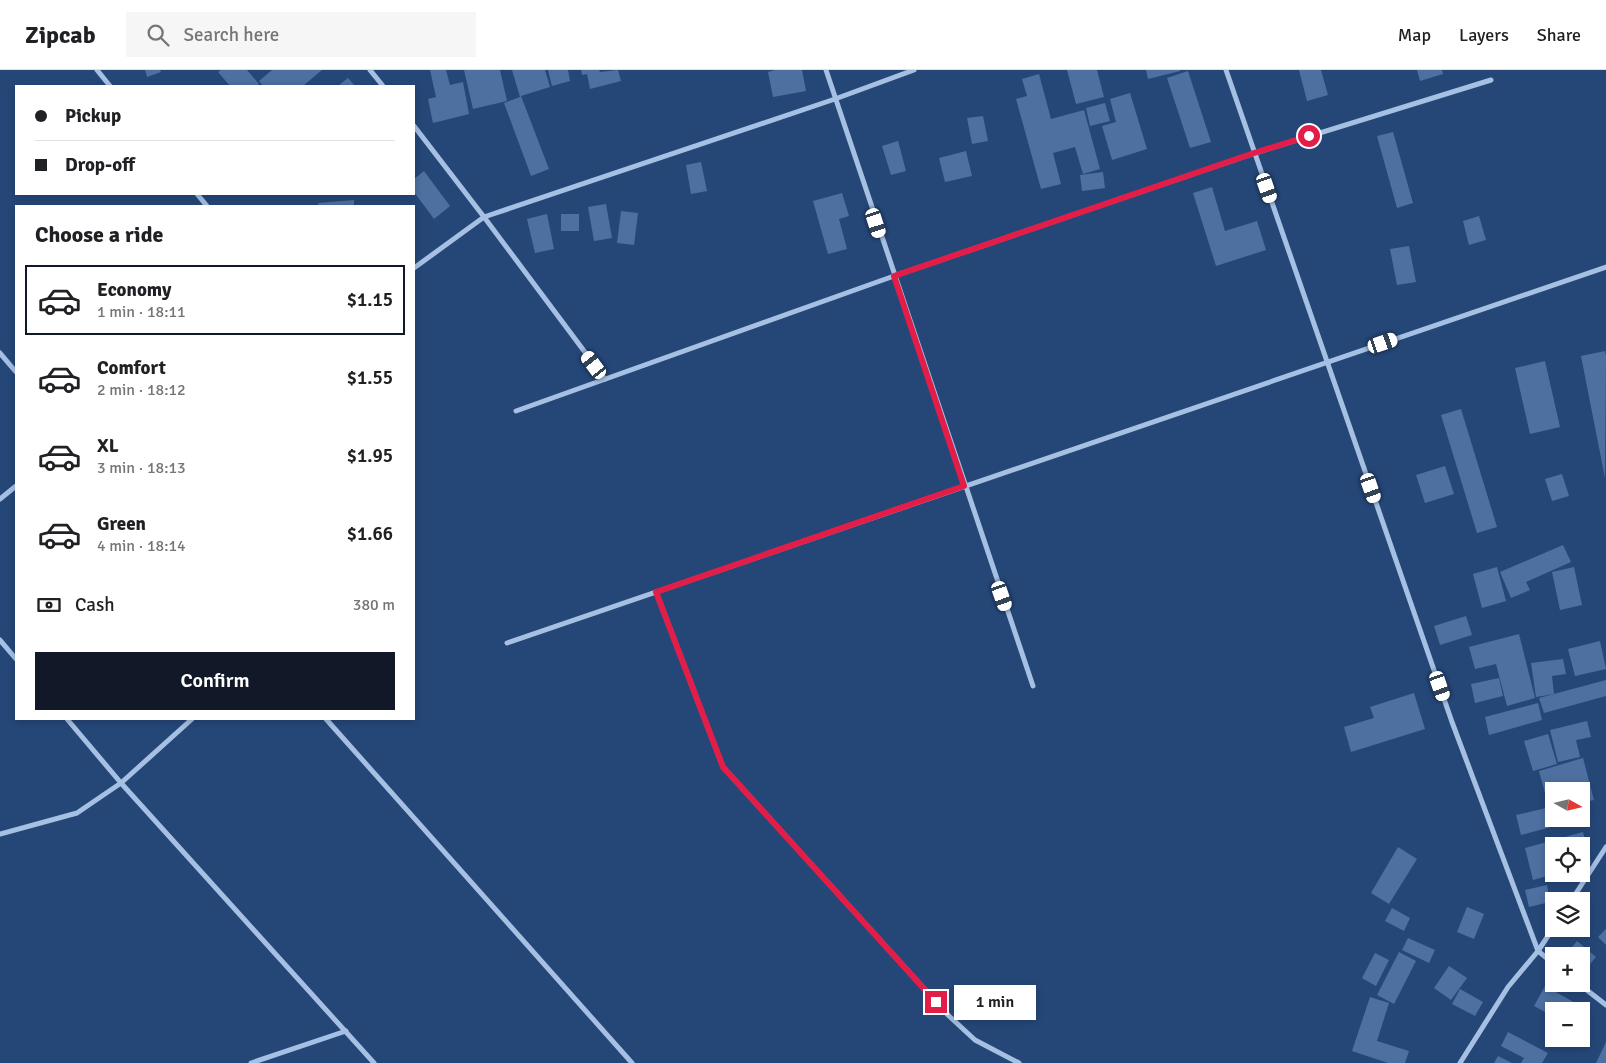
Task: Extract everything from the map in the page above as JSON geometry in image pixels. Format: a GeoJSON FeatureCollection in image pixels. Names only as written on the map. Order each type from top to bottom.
{"type":"FeatureCollection","features":[{"type":"Feature","properties":{"kind":"street"},"geometry":{"type":"LineString","coordinates":[[97,70],[109,85]]}},
{"type":"Feature","properties":{"kind":"street"},"geometry":{"type":"LineString","coordinates":[[370,70],[382,85]]}},
{"type":"Feature","properties":{"kind":"street"},"geometry":{"type":"LineString","coordinates":[[826,70],[964,486],[1033,686]]}},
{"type":"Feature","properties":{"kind":"street"},"geometry":{"type":"LineString","coordinates":[[415,267],[484,217],[835,99],[914,70]]}},
{"type":"Feature","properties":{"kind":"street"},"geometry":{"type":"LineString","coordinates":[[1226,70],[1452,722],[1538,951],[1545,957]]}},
{"type":"Feature","properties":{"kind":"street"},"geometry":{"type":"LineString","coordinates":[[516,411],[894,276],[1254,153],[1491,80]]}},
{"type":"Feature","properties":{"kind":"street"},"geometry":{"type":"LineString","coordinates":[[415,127],[605,380]]}},
{"type":"Feature","properties":{"kind":"street"},"geometry":{"type":"LineString","coordinates":[[198,195],[206,205]]}},
{"type":"Feature","properties":{"kind":"street"},"geometry":{"type":"LineString","coordinates":[[507,643],[1606,267]]}},
{"type":"Feature","properties":{"kind":"street"},"geometry":{"type":"LineString","coordinates":[[0,353],[15,371]]}},
{"type":"Feature","properties":{"kind":"street"},"geometry":{"type":"LineString","coordinates":[[0,499],[15,487]]}},
{"type":"Feature","properties":{"kind":"street"},"geometry":{"type":"LineString","coordinates":[[656,592],[723,767],[949,1016],[975,1040],[1019,1063]]}},
{"type":"Feature","properties":{"kind":"street"},"geometry":{"type":"LineString","coordinates":[[0,640],[15,658]]}},
{"type":"Feature","properties":{"kind":"street"},"geometry":{"type":"LineString","coordinates":[[68,720],[121,783],[374,1063]]}},
{"type":"Feature","properties":{"kind":"street"},"geometry":{"type":"LineString","coordinates":[[0,834],[77,813],[121,783],[191,720]]}},
{"type":"Feature","properties":{"kind":"street"},"geometry":{"type":"LineString","coordinates":[[327,720],[632,1063]]}},
{"type":"Feature","properties":{"kind":"street"},"geometry":{"type":"LineString","coordinates":[[1577,892],[1606,848]]}},
{"type":"Feature","properties":{"kind":"street"},"geometry":{"type":"LineString","coordinates":[[1460,1063],[1508,987],[1547,937]]}},
{"type":"Feature","properties":{"kind":"street"},"geometry":{"type":"LineString","coordinates":[[1589,992],[1606,1005]]}},
{"type":"Feature","properties":{"kind":"street"},"geometry":{"type":"LineString","coordinates":[[251,1063],[346,1031]]}},
{"type":"Feature","properties":{"kind":"building"},"geometry":{"type":"Polygon","coordinates":[[[145,70],[160,70],[161,72],[147,77],[145,70]]]}},
{"type":"Feature","properties":{"kind":"building"},"geometry":{"type":"Polygon","coordinates":[[[221,70],[247,70],[259,84],[229,85],[218,72],[221,70]]]}},
{"type":"Feature","properties":{"kind":"building"},"geometry":{"type":"Polygon","coordinates":[[[272,70],[322,70],[304,85],[262,85],[259,81],[272,70]]]}},
{"type":"Feature","properties":{"kind":"building"},"geometry":{"type":"Polygon","coordinates":[[[430,70],[446,70],[450,85],[463,82],[469,114],[433,123],[428,99],[436,97],[430,70]]]}},
{"type":"Feature","properties":{"kind":"building"},"geometry":{"type":"Polygon","coordinates":[[[464,70],[500,70],[507,101],[473,109],[464,70]]]}},
{"type":"Feature","properties":{"kind":"building"},"geometry":{"type":"Polygon","coordinates":[[[512,70],[545,70],[550,87],[521,96],[549,169],[531,176],[504,103],[520,97],[512,70]]]}},
{"type":"Feature","properties":{"kind":"building"},"geometry":{"type":"Polygon","coordinates":[[[548,70],[568,70],[570,81],[552,86],[548,70]]]}},
{"type":"Feature","properties":{"kind":"building"},"geometry":{"type":"Polygon","coordinates":[[[581,70],[599,70],[600,72],[618,70],[621,81],[590,89],[587,74],[582,75],[581,70]]]}},
{"type":"Feature","properties":{"kind":"building"},"geometry":{"type":"Polygon","coordinates":[[[775,70],[802,70],[806,91],[773,97],[768,72],[775,70]]]}},
{"type":"Feature","properties":{"kind":"building"},"geometry":{"type":"Polygon","coordinates":[[[1067,70],[1097,70],[1104,97],[1076,104],[1067,70]]]}},
{"type":"Feature","properties":{"kind":"building"},"geometry":{"type":"Polygon","coordinates":[[[1146,70],[1180,70],[1180,71],[1148,79],[1146,70]]]}},
{"type":"Feature","properties":{"kind":"building"},"geometry":{"type":"Polygon","coordinates":[[[1299,70],[1321,70],[1328,95],[1307,101],[1299,70]]]}},
{"type":"Feature","properties":{"kind":"building"},"geometry":{"type":"Polygon","coordinates":[[[1417,70],[1442,70],[1443,74],[1420,81],[1417,70]]]}},
{"type":"Feature","properties":{"kind":"building"},"geometry":{"type":"Polygon","coordinates":[[[1188,71],[1211,142],[1190,148],[1167,78],[1188,71]]]}},
{"type":"Feature","properties":{"kind":"building"},"geometry":{"type":"Polygon","coordinates":[[[1039,74],[1051,119],[1084,110],[1100,169],[1083,174],[1075,147],[1053,153],[1061,184],[1041,189],[1016,99],[1027,96],[1022,79],[1039,74]]]}},
{"type":"Feature","properties":{"kind":"building"},"geometry":{"type":"Polygon","coordinates":[[[348,78],[354,85],[339,85],[348,78]]]}},
{"type":"Feature","properties":{"kind":"building"},"geometry":{"type":"Polygon","coordinates":[[[1130,93],[1147,149],[1112,160],[1102,126],[1116,122],[1110,99],[1130,93]]]}},
{"type":"Feature","properties":{"kind":"building"},"geometry":{"type":"Polygon","coordinates":[[[1105,103],[1110,121],[1090,126],[1086,108],[1105,103]]]}},
{"type":"Feature","properties":{"kind":"building"},"geometry":{"type":"Polygon","coordinates":[[[983,116],[988,141],[972,144],[967,118],[983,116]]]}},
{"type":"Feature","properties":{"kind":"building"},"geometry":{"type":"Polygon","coordinates":[[[1393,132],[1413,203],[1397,208],[1377,136],[1393,132]]]}},
{"type":"Feature","properties":{"kind":"building"},"geometry":{"type":"Polygon","coordinates":[[[898,141],[906,171],[891,175],[882,146],[898,141]]]}},
{"type":"Feature","properties":{"kind":"building"},"geometry":{"type":"Polygon","coordinates":[[[966,151],[972,176],[945,182],[939,158],[966,151]]]}},
{"type":"Feature","properties":{"kind":"building"},"geometry":{"type":"Polygon","coordinates":[[[701,162],[707,191],[691,194],[686,165],[701,162]]]}},
{"type":"Feature","properties":{"kind":"building"},"geometry":{"type":"Polygon","coordinates":[[[424,171],[450,206],[434,219],[415,193],[415,178],[424,171]]]}},
{"type":"Feature","properties":{"kind":"building"},"geometry":{"type":"Polygon","coordinates":[[[1103,172],[1105,188],[1082,191],[1080,175],[1103,172]]]}},
{"type":"Feature","properties":{"kind":"building"},"geometry":{"type":"Polygon","coordinates":[[[1212,187],[1225,231],[1257,221],[1266,250],[1216,266],[1193,193],[1212,187]]]}},
{"type":"Feature","properties":{"kind":"building"},"geometry":{"type":"Polygon","coordinates":[[[842,193],[849,216],[839,219],[847,249],[828,254],[813,201],[842,193]]]}},
{"type":"Feature","properties":{"kind":"building"},"geometry":{"type":"Polygon","coordinates":[[[354,200],[354,205],[319,205],[318,203],[354,200]]]}},
{"type":"Feature","properties":{"kind":"building"},"geometry":{"type":"Polygon","coordinates":[[[606,204],[612,238],[594,241],[588,207],[606,204]]]}},
{"type":"Feature","properties":{"kind":"building"},"geometry":{"type":"Polygon","coordinates":[[[621,211],[638,213],[634,245],[617,243],[621,211]]]}},
{"type":"Feature","properties":{"kind":"building"},"geometry":{"type":"Polygon","coordinates":[[[547,214],[554,249],[535,253],[527,219],[547,214]]]}},
{"type":"Feature","properties":{"kind":"building"},"geometry":{"type":"Polygon","coordinates":[[[561,214],[579,214],[579,231],[561,231],[561,214]]]}},
{"type":"Feature","properties":{"kind":"building"},"geometry":{"type":"Polygon","coordinates":[[[1479,216],[1486,240],[1469,245],[1463,221],[1479,216]]]}},
{"type":"Feature","properties":{"kind":"building"},"geometry":{"type":"Polygon","coordinates":[[[1409,246],[1416,282],[1397,285],[1390,249],[1409,246]]]}},
{"type":"Feature","properties":{"kind":"building"},"geometry":{"type":"Polygon","coordinates":[[[1605,351],[1606,356],[1605,478],[1581,356],[1605,351]]]}},
{"type":"Feature","properties":{"kind":"building"},"geometry":{"type":"Polygon","coordinates":[[[1545,361],[1560,427],[1530,434],[1515,368],[1545,361]]]}},
{"type":"Feature","properties":{"kind":"building"},"geometry":{"type":"Polygon","coordinates":[[[1461,409],[1497,527],[1477,533],[1441,415],[1461,409]]]}},
{"type":"Feature","properties":{"kind":"building"},"geometry":{"type":"Polygon","coordinates":[[[1445,466],[1454,494],[1425,503],[1416,475],[1445,466]]]}},
{"type":"Feature","properties":{"kind":"building"},"geometry":{"type":"Polygon","coordinates":[[[1562,474],[1569,496],[1552,501],[1545,479],[1562,474]]]}},
{"type":"Feature","properties":{"kind":"building"},"geometry":{"type":"Polygon","coordinates":[[[1563,545],[1571,562],[1526,582],[1530,590],[1511,598],[1500,572],[1563,545]]]}},
{"type":"Feature","properties":{"kind":"building"},"geometry":{"type":"Polygon","coordinates":[[[1497,567],[1506,601],[1482,608],[1473,574],[1497,567]]]}},
{"type":"Feature","properties":{"kind":"building"},"geometry":{"type":"Polygon","coordinates":[[[1574,567],[1582,605],[1560,610],[1552,572],[1574,567]]]}},
{"type":"Feature","properties":{"kind":"building"},"geometry":{"type":"Polygon","coordinates":[[[1466,616],[1472,635],[1440,645],[1434,626],[1466,616]]]}},
{"type":"Feature","properties":{"kind":"building"},"geometry":{"type":"Polygon","coordinates":[[[1519,634],[1535,698],[1507,706],[1496,664],[1475,669],[1469,647],[1519,634]]]}},
{"type":"Feature","properties":{"kind":"building"},"geometry":{"type":"Polygon","coordinates":[[[1600,641],[1606,669],[1575,676],[1568,649],[1600,641]]]}},
{"type":"Feature","properties":{"kind":"building"},"geometry":{"type":"Polygon","coordinates":[[[1563,659],[1566,674],[1552,676],[1554,694],[1536,697],[1531,663],[1563,659]]]}},
{"type":"Feature","properties":{"kind":"building"},"geometry":{"type":"Polygon","coordinates":[[[1499,678],[1503,696],[1475,703],[1471,684],[1499,678]]]}},
{"type":"Feature","properties":{"kind":"building"},"geometry":{"type":"Polygon","coordinates":[[[1606,680],[1606,696],[1544,713],[1539,698],[1606,680]]]}},
{"type":"Feature","properties":{"kind":"building"},"geometry":{"type":"Polygon","coordinates":[[[1414,693],[1425,729],[1351,752],[1344,727],[1374,718],[1370,707],[1414,693]]]}},
{"type":"Feature","properties":{"kind":"building"},"geometry":{"type":"Polygon","coordinates":[[[1538,703],[1542,720],[1489,735],[1485,717],[1538,703]]]}},
{"type":"Feature","properties":{"kind":"building"},"geometry":{"type":"Polygon","coordinates":[[[1587,721],[1591,737],[1576,740],[1580,757],[1558,762],[1550,730],[1587,721]]]}},
{"type":"Feature","properties":{"kind":"building"},"geometry":{"type":"Polygon","coordinates":[[[1548,734],[1557,764],[1533,771],[1524,741],[1548,734]]]}},
{"type":"Feature","properties":{"kind":"building"},"geometry":{"type":"Polygon","coordinates":[[[1583,758],[1589,782],[1545,782],[1545,793],[1539,771],[1583,758]]]}},
{"type":"Feature","properties":{"kind":"building"},"geometry":{"type":"Polygon","coordinates":[[[1590,785],[1594,800],[1590,801],[1590,785]]]}},
{"type":"Feature","properties":{"kind":"building"},"geometry":{"type":"Polygon","coordinates":[[[1545,808],[1545,828],[1547,828],[1521,835],[1516,815],[1545,808]]]}},
{"type":"Feature","properties":{"kind":"building"},"geometry":{"type":"Polygon","coordinates":[[[1583,832],[1584,837],[1565,837],[1583,832]]]}},
{"type":"Feature","properties":{"kind":"building"},"geometry":{"type":"Polygon","coordinates":[[[1545,842],[1545,877],[1533,880],[1525,848],[1545,842]]]}},
{"type":"Feature","properties":{"kind":"building"},"geometry":{"type":"Polygon","coordinates":[[[1398,847],[1417,859],[1389,904],[1371,893],[1398,847]]]}},
{"type":"Feature","properties":{"kind":"building"},"geometry":{"type":"Polygon","coordinates":[[[1547,885],[1548,892],[1545,892],[1545,903],[1529,907],[1525,890],[1547,885]]]}},
{"type":"Feature","properties":{"kind":"building"},"geometry":{"type":"Polygon","coordinates":[[[1467,907],[1484,914],[1474,939],[1457,932],[1467,907]]]}},
{"type":"Feature","properties":{"kind":"building"},"geometry":{"type":"Polygon","coordinates":[[[1392,908],[1410,918],[1404,931],[1385,921],[1392,908]]]}},
{"type":"Feature","properties":{"kind":"building"},"geometry":{"type":"Polygon","coordinates":[[[1606,929],[1606,945],[1598,937],[1606,929]]]}},
{"type":"Feature","properties":{"kind":"building"},"geometry":{"type":"Polygon","coordinates":[[[1408,938],[1435,950],[1429,963],[1402,950],[1408,938]]]}},
{"type":"Feature","properties":{"kind":"building"},"geometry":{"type":"Polygon","coordinates":[[[1577,941],[1584,947],[1572,947],[1577,941]]]}},
{"type":"Feature","properties":{"kind":"building"},"geometry":{"type":"Polygon","coordinates":[[[1399,952],[1416,961],[1394,1004],[1377,995],[1399,952]]]}},
{"type":"Feature","properties":{"kind":"building"},"geometry":{"type":"Polygon","coordinates":[[[1590,952],[1596,957],[1590,964],[1590,952]]]}},
{"type":"Feature","properties":{"kind":"building"},"geometry":{"type":"Polygon","coordinates":[[[1375,953],[1389,960],[1376,986],[1362,978],[1375,953]]]}},
{"type":"Feature","properties":{"kind":"building"},"geometry":{"type":"Polygon","coordinates":[[[1449,966],[1467,978],[1451,1000],[1434,988],[1449,966]]]}},
{"type":"Feature","properties":{"kind":"building"},"geometry":{"type":"Polygon","coordinates":[[[1545,986],[1545,992],[1556,992],[1574,1002],[1545,1002],[1545,1012],[1534,1006],[1545,986]]]}},
{"type":"Feature","properties":{"kind":"building"},"geometry":{"type":"Polygon","coordinates":[[[1460,989],[1483,1002],[1475,1016],[1452,1004],[1460,989]]]}},
{"type":"Feature","properties":{"kind":"building"},"geometry":{"type":"Polygon","coordinates":[[[1370,997],[1389,1003],[1377,1041],[1409,1051],[1405,1063],[1388,1063],[1352,1051],[1370,997]]]}},
{"type":"Feature","properties":{"kind":"building"},"geometry":{"type":"Polygon","coordinates":[[[1508,1032],[1548,1053],[1542,1063],[1521,1063],[1524,1058],[1501,1046],[1508,1032]]]}},
{"type":"Feature","properties":{"kind":"building"},"geometry":{"type":"Polygon","coordinates":[[[1606,1042],[1606,1063],[1596,1063],[1606,1042]]]}},
{"type":"Feature","properties":{"kind":"building"},"geometry":{"type":"Polygon","coordinates":[[[1498,1056],[1512,1063],[1494,1063],[1498,1056]]]}},
{"type":"Feature","properties":{"kind":"route"},"geometry":{"type":"LineString","coordinates":[[936,1002],[723,767],[656,592],[964,486],[894,276],[1309,136]]}}]}
